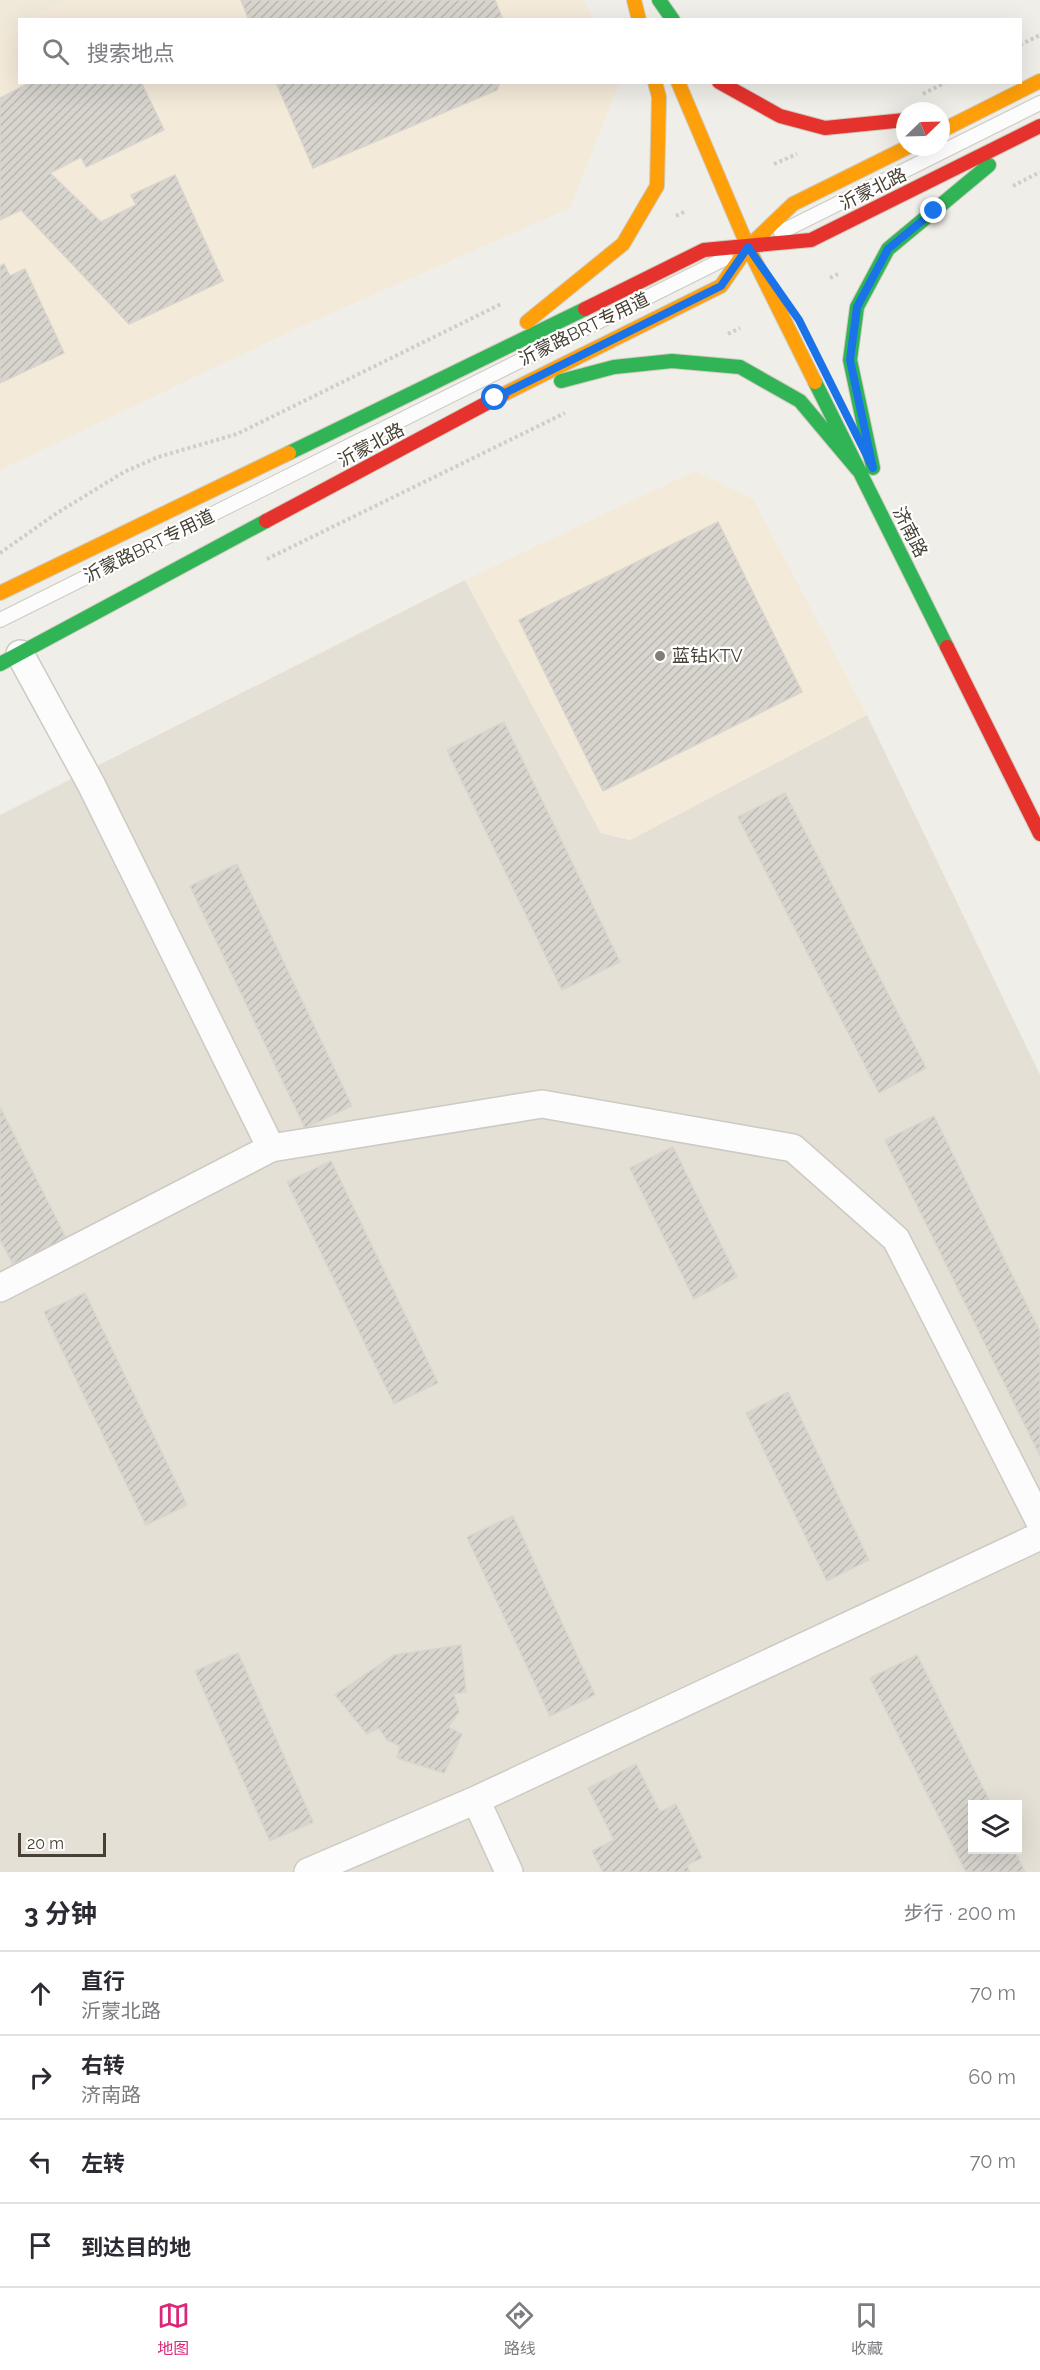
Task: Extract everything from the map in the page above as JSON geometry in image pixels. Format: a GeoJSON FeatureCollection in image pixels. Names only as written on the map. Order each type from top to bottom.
{"type":"FeatureCollection","features":[{"type":"Feature","properties":{"kind":"main road"},"geometry":{"type":"LineString","coordinates":[[634,0],[638,18]]}},
{"type":"Feature","properties":{"kind":"main road"},"geometry":{"type":"LineString","coordinates":[[643,0],[650,18]]}},
{"type":"Feature","properties":{"kind":"main road"},"geometry":{"type":"LineString","coordinates":[[659,0],[672,18]]}},
{"type":"Feature","properties":{"kind":"main road"},"geometry":{"type":"LineString","coordinates":[[950,126],[1040,81]]}},
{"type":"Feature","properties":{"kind":"main road"},"geometry":{"type":"LineString","coordinates":[[480,361],[623,244],[657,186],[659,97],[656,84]]}},
{"type":"Feature","properties":{"kind":"main road","name":"济南路"},"geometry":{"type":"LineString","coordinates":[[679,84],[748,247],[1040,834]]}},
{"type":"Feature","properties":{"kind":"main road"},"geometry":{"type":"LineString","coordinates":[[723,84],[780,116],[825,128],[896,121]]}},
{"type":"Feature","properties":{"kind":"main road"},"geometry":{"type":"LineString","coordinates":[[963,106],[1018,92]]}},
{"type":"Feature","properties":{"kind":"main road"},"geometry":{"type":"LineString","coordinates":[[873,468],[850,360],[857,307],[888,249],[1037,128]]}},
{"type":"Feature","properties":{"kind":"main road","name":"沂蒙北路"},"geometry":{"type":"LineString","coordinates":[[0,593],[704,250],[811,240],[1037,128]]}},
{"type":"Feature","properties":{"kind":"main road","name":"沂蒙北路"},"geometry":{"type":"LineString","coordinates":[[10,659],[495,398],[721,286],[748,247],[793,204],[896,153]]}},
{"type":"Feature","properties":{"kind":"main road","name":"济南路"},"geometry":{"type":"LineString","coordinates":[[748,247],[799,320],[993,708]]}},
{"type":"Feature","properties":{"kind":"main road"},"geometry":{"type":"LineString","coordinates":[[495,398],[614,367],[672,361],[740,367],[800,401],[858,470]]}},
{"type":"Feature","properties":{"kind":"street"},"geometry":{"type":"LineString","coordinates":[[10,659],[91,784],[271,1148]]}},
{"type":"Feature","properties":{"kind":"street"},"geometry":{"type":"LineString","coordinates":[[0,1288],[271,1148],[542,1104],[793,1148],[896,1239],[1040,1522]]}},
{"type":"Feature","properties":{"kind":"street"},"geometry":{"type":"LineString","coordinates":[[309,1872],[476,1800],[1040,1536]]}},
{"type":"Feature","properties":{"kind":"street"},"geometry":{"type":"LineString","coordinates":[[476,1800],[509,1872]]}},
{"type":"Feature","properties":{"kind":"lane","name":"沂蒙路BRT专用道"},"geometry":{"type":"LineString","coordinates":[[0,620],[1040,103]]}},
{"type":"Feature","properties":{"kind":"path"},"geometry":{"type":"LineString","coordinates":[[1022,44],[1040,35]]}},
{"type":"Feature","properties":{"kind":"path"},"geometry":{"type":"LineString","coordinates":[[676,217],[686,211]]}},
{"type":"Feature","properties":{"kind":"path"},"geometry":{"type":"LineString","coordinates":[[0,553],[57,513],[124,472],[158,457],[237,434],[505,302]]}},
{"type":"Feature","properties":{"kind":"path"},"geometry":{"type":"LineString","coordinates":[[721,337],[740,328]]}},
{"type":"Feature","properties":{"kind":"path"},"geometry":{"type":"LineString","coordinates":[[267,560],[566,413]]}},
{"type":"Feature","properties":{"kind":"shaded area"},"geometry":{"type":"Polygon","coordinates":[[[0,0],[67,0],[30,18],[18,18],[18,25],[0,34],[0,0]]]}},
{"type":"Feature","properties":{"kind":"shaded area"},"geometry":{"type":"Polygon","coordinates":[[[67,0],[584,0],[593,18],[32,18],[67,0]]]}},
{"type":"Feature","properties":{"kind":"shaded area"},"geometry":{"type":"Polygon","coordinates":[[[18,25],[18,84],[619,84],[570,208],[291,331],[0,470],[0,34],[18,25]]]}},
{"type":"Feature","properties":{"kind":"shaded area"},"geometry":{"type":"Polygon","coordinates":[[[695,471],[753,499],[867,715],[630,840],[601,833],[465,580],[695,471]]]}},
{"type":"Feature","properties":{"kind":"shaded area"},"geometry":{"type":"Polygon","coordinates":[[[465,580],[601,833],[630,840],[867,715],[1040,1075],[1040,1872],[0,1872],[0,815],[465,580]]]}},
{"type":"Feature","properties":{"kind":"building"},"geometry":{"type":"Polygon","coordinates":[[[241,0],[495,0],[502,18],[248,18],[241,0]]]}},
{"type":"Feature","properties":{"kind":"building"},"geometry":{"type":"Polygon","coordinates":[[[27,84],[142,84],[164,130],[86,167],[81,157],[50,173],[101,222],[136,205],[131,195],[175,175],[223,281],[129,324],[21,210],[0,220],[0,98],[27,84]]]}},
{"type":"Feature","properties":{"kind":"building"},"geometry":{"type":"Polygon","coordinates":[[[277,84],[499,84],[497,90],[313,168],[277,84]]]}},
{"type":"Feature","properties":{"kind":"building"},"geometry":{"type":"Polygon","coordinates":[[[4,264],[10,276],[25,269],[64,353],[0,383],[0,266],[4,264]]]}},
{"type":"Feature","properties":{"kind":"building","name":"蓝钻KTV"},"geometry":{"type":"Polygon","coordinates":[[[718,522],[802,692],[603,791],[519,620],[718,522]]]}},
{"type":"Feature","properties":{"kind":"building"},"geometry":{"type":"Polygon","coordinates":[[[504,722],[620,962],[562,990],[447,750],[504,722]]]}},
{"type":"Feature","properties":{"kind":"building"},"geometry":{"type":"Polygon","coordinates":[[[785,793],[926,1068],[879,1093],[738,817],[785,793]]]}},
{"type":"Feature","properties":{"kind":"building"},"geometry":{"type":"Polygon","coordinates":[[[237,864],[352,1106],[305,1128],[190,886],[237,864]]]}},
{"type":"Feature","properties":{"kind":"building"},"geometry":{"type":"Polygon","coordinates":[[[0,1107],[66,1238],[13,1264],[0,1239],[0,1107]]]}},
{"type":"Feature","properties":{"kind":"building"},"geometry":{"type":"Polygon","coordinates":[[[934,1116],[1040,1332],[1040,1456],[885,1140],[934,1116]]]}},
{"type":"Feature","properties":{"kind":"building"},"geometry":{"type":"Polygon","coordinates":[[[673,1147],[737,1277],[694,1299],[630,1168],[673,1147]]]}},
{"type":"Feature","properties":{"kind":"building"},"geometry":{"type":"Polygon","coordinates":[[[331,1161],[438,1383],[394,1404],[287,1182],[331,1161]]]}},
{"type":"Feature","properties":{"kind":"building"},"geometry":{"type":"Polygon","coordinates":[[[85,1293],[187,1505],[146,1525],[44,1312],[85,1293]]]}},
{"type":"Feature","properties":{"kind":"building"},"geometry":{"type":"Polygon","coordinates":[[[788,1392],[869,1560],[827,1581],[746,1413],[788,1392]]]}},
{"type":"Feature","properties":{"kind":"building"},"geometry":{"type":"Polygon","coordinates":[[[513,1516],[595,1695],[550,1716],[467,1537],[513,1516]]]}},
{"type":"Feature","properties":{"kind":"building"},"geometry":{"type":"Polygon","coordinates":[[[461,1645],[466,1692],[454,1694],[459,1712],[448,1727],[462,1734],[444,1773],[397,1758],[400,1746],[387,1740],[379,1728],[367,1734],[335,1695],[394,1655],[461,1645]]]}},
{"type":"Feature","properties":{"kind":"building"},"geometry":{"type":"Polygon","coordinates":[[[238,1653],[313,1822],[270,1841],[195,1671],[238,1653]]]}},
{"type":"Feature","properties":{"kind":"building"},"geometry":{"type":"Polygon","coordinates":[[[917,1655],[989,1800],[968,1800],[968,1854],[1016,1854],[1025,1872],[966,1872],[870,1678],[917,1655]]]}},
{"type":"Feature","properties":{"kind":"building"},"geometry":{"type":"Polygon","coordinates":[[[636,1764],[660,1812],[676,1804],[702,1858],[687,1865],[690,1872],[603,1872],[592,1851],[614,1840],[588,1788],[636,1764]]]}},
{"type":"Feature","properties":{"kind":"traffic: fast"},"geometry":{"type":"LineString","coordinates":[[659,0],[672,18]]}},
{"type":"Feature","properties":{"kind":"traffic: fast"},"geometry":{"type":"LineString","coordinates":[[873,468],[850,360],[857,307],[888,249],[989,165]]}},
{"type":"Feature","properties":{"kind":"traffic: fast"},"geometry":{"type":"LineString","coordinates":[[289,453],[585,309]]}},
{"type":"Feature","properties":{"kind":"traffic: fast"},"geometry":{"type":"LineString","coordinates":[[561,381],[614,367],[672,361],[740,367],[800,401],[858,470]]}},
{"type":"Feature","properties":{"kind":"traffic: fast"},"geometry":{"type":"LineString","coordinates":[[815,382],[947,647]]}},
{"type":"Feature","properties":{"kind":"traffic: fast"},"geometry":{"type":"LineString","coordinates":[[0,664],[266,521]]}},
{"type":"Feature","properties":{"kind":"traffic: slow"},"geometry":{"type":"LineString","coordinates":[[634,0],[638,18]]}},
{"type":"Feature","properties":{"kind":"traffic: slow"},"geometry":{"type":"LineString","coordinates":[[950,126],[1040,81]]}},
{"type":"Feature","properties":{"kind":"traffic: slow"},"geometry":{"type":"LineString","coordinates":[[527,322],[623,244],[657,186],[659,97],[656,84]]}},
{"type":"Feature","properties":{"kind":"traffic: slow"},"geometry":{"type":"LineString","coordinates":[[679,84],[748,247],[815,382]]}},
{"type":"Feature","properties":{"kind":"traffic: slow"},"geometry":{"type":"LineString","coordinates":[[502,395],[721,286],[748,247],[793,204],[896,153]]}},
{"type":"Feature","properties":{"kind":"traffic: slow"},"geometry":{"type":"LineString","coordinates":[[0,593],[289,453]]}},
{"type":"Feature","properties":{"kind":"traffic: jam"},"geometry":{"type":"LineString","coordinates":[[723,84],[780,116],[825,128],[896,121]]}},
{"type":"Feature","properties":{"kind":"traffic: jam"},"geometry":{"type":"LineString","coordinates":[[585,309],[704,250],[811,240],[1040,126]]}},
{"type":"Feature","properties":{"kind":"traffic: jam"},"geometry":{"type":"LineString","coordinates":[[266,521],[502,395]]}},
{"type":"Feature","properties":{"kind":"traffic: jam"},"geometry":{"type":"LineString","coordinates":[[947,647],[1040,834]]}},
{"type":"Feature","properties":{"kind":"place","name":"蓝钻KTV"},"geometry":{"type":"Point","coordinates":[660,656]}},
{"type":"Feature","properties":{"kind":"route"},"geometry":{"type":"LineString","coordinates":[[495,398],[721,286],[748,247],[799,320],[873,468],[850,360],[857,307],[888,249],[934,211]]}}]}
